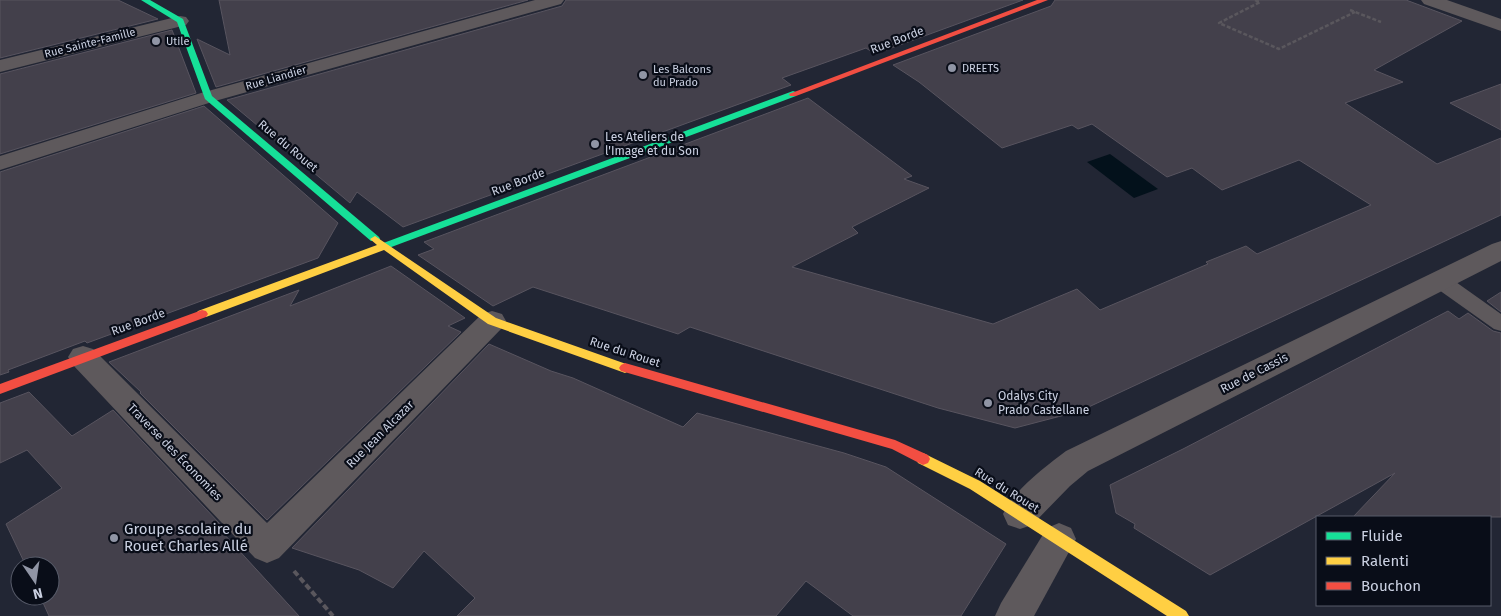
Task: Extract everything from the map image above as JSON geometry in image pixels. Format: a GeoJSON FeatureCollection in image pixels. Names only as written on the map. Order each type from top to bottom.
{"type":"FeatureCollection","features":[{"type":"Feature","properties":{"kind":"street"},"geometry":{"type":"LineString","coordinates":[[145,0],[180,20]]}},
{"type":"Feature","properties":{"kind":"street","name":"Rue Liandier"},"geometry":{"type":"LineString","coordinates":[[0,163],[208,97],[555,0]]}},
{"type":"Feature","properties":{"kind":"street","name":"Rue Borde"},"geometry":{"type":"LineString","coordinates":[[0,389],[1044,0]]}},
{"type":"Feature","properties":{"kind":"street"},"geometry":{"type":"LineString","coordinates":[[1430,0],[1501,25]]}},
{"type":"Feature","properties":{"kind":"street","name":"Rue Sainte-Famille"},"geometry":{"type":"LineString","coordinates":[[0,66],[180,20]]}},
{"type":"Feature","properties":{"kind":"street","name":"Rue du Rouet"},"geometry":{"type":"LineString","coordinates":[[180,20],[208,97],[384,246],[492,321],[627,369],[895,445],[975,485],[1181,616]]}},
{"type":"Feature","properties":{"kind":"street","name":"Rue de Cassis"},"geometry":{"type":"LineString","coordinates":[[1020,514],[1058,476],[1077,461],[1501,250]]}},
{"type":"Feature","properties":{"kind":"street","name":"Rue Jean Alcazar"},"geometry":{"type":"LineString","coordinates":[[267,547],[492,321]]}},
{"type":"Feature","properties":{"kind":"street","name":"Traverse des Économies"},"geometry":{"type":"LineString","coordinates":[[83,357],[267,547]]}},
{"type":"Feature","properties":{"kind":"street"},"geometry":{"type":"LineString","coordinates":[[1014,616],[1059,538]]}},
{"type":"Feature","properties":{"kind":"lane"},"geometry":{"type":"LineString","coordinates":[[1438,280],[1501,324]]}},
{"type":"Feature","properties":{"kind":"path"},"geometry":{"type":"LineString","coordinates":[[1255,0],[1260,2],[1219,23],[1278,49],[1355,12]]}},
{"type":"Feature","properties":{"kind":"path"},"geometry":{"type":"LineString","coordinates":[[1350,10],[1381,22]]}},
{"type":"Feature","properties":{"kind":"path"},"geometry":{"type":"LineString","coordinates":[[267,547],[285,561],[333,616]]}},
{"type":"Feature","properties":{"kind":"water"},"geometry":{"type":"Polygon","coordinates":[[[1110,154],[1158,189],[1134,198],[1087,162],[1110,154]]]}},
{"type":"Feature","properties":{"kind":"building"},"geometry":{"type":"Polygon","coordinates":[[[0,0],[118,0],[158,19],[0,58],[0,0]]]}},
{"type":"Feature","properties":{"kind":"building"},"geometry":{"type":"Polygon","coordinates":[[[219,0],[528,0],[216,87],[197,39],[230,55],[219,0]]]}},
{"type":"Feature","properties":{"kind":"building"},"geometry":{"type":"Polygon","coordinates":[[[566,0],[1023,0],[875,54],[866,48],[782,78],[791,85],[403,227],[357,192],[350,203],[227,100],[562,6],[566,0]]]}},
{"type":"Feature","properties":{"kind":"building"},"geometry":{"type":"Polygon","coordinates":[[[1055,0],[1406,0],[1462,21],[1374,70],[1403,82],[1345,103],[1437,164],[1501,138],[1501,215],[1080,411],[1015,428],[938,408],[690,327],[678,334],[533,287],[493,306],[418,255],[434,249],[424,242],[808,98],[912,176],[904,179],[929,188],[852,227],[858,233],[792,267],[993,324],[1077,289],[1100,310],[1246,246],[1257,254],[1371,205],[1299,160],[1222,190],[1192,168],[1167,177],[1092,124],[1078,129],[1072,125],[1002,148],[919,82],[893,65],[1051,6],[1055,0]]]}},
{"type":"Feature","properties":{"kind":"building"},"geometry":{"type":"Polygon","coordinates":[[[172,30],[196,93],[0,154],[0,74],[172,30]]]}},
{"type":"Feature","properties":{"kind":"building"},"geometry":{"type":"Polygon","coordinates":[[[1501,84],[1501,130],[1450,103],[1501,84]]]}},
{"type":"Feature","properties":{"kind":"building"},"geometry":{"type":"Polygon","coordinates":[[[204,106],[338,223],[318,258],[87,343],[85,341],[8,370],[9,372],[0,375],[0,172],[204,106]]]}},
{"type":"Feature","properties":{"kind":"building"},"geometry":{"type":"Polygon","coordinates":[[[391,266],[465,318],[448,326],[461,332],[267,520],[109,362],[299,290],[290,306],[391,266]]]}},
{"type":"Feature","properties":{"kind":"building"},"geometry":{"type":"Polygon","coordinates":[[[1501,292],[1501,312],[1487,301],[1501,292]]]}},
{"type":"Feature","properties":{"kind":"building"},"geometry":{"type":"Polygon","coordinates":[[[1448,311],[1459,319],[1468,313],[1493,331],[1501,333],[1501,517],[1354,516],[1395,473],[1210,575],[1134,528],[1135,524],[1116,513],[1110,485],[1448,311]]]}},
{"type":"Feature","properties":{"kind":"building"},"geometry":{"type":"Polygon","coordinates":[[[489,344],[551,371],[573,378],[683,427],[697,413],[844,453],[886,467],[1006,544],[961,616],[853,616],[806,581],[776,616],[457,616],[475,598],[424,551],[393,588],[359,570],[292,548],[489,344]]]}},
{"type":"Feature","properties":{"kind":"building","name":"Groupe scolaire du Rouet Charles Allé"},"geometry":{"type":"Polygon","coordinates":[[[29,392],[72,436],[113,410],[220,524],[212,521],[299,616],[49,616],[44,606],[60,606],[60,556],[21,556],[6,524],[62,488],[27,450],[0,463],[0,403],[29,392]]]}},
{"type":"Feature","properties":{"kind":"traffic: fast"},"geometry":{"type":"LineString","coordinates":[[145,0],[180,21],[208,97],[375,239]]}},
{"type":"Feature","properties":{"kind":"traffic: fast"},"geometry":{"type":"LineString","coordinates":[[382,247],[793,94]]}},
{"type":"Feature","properties":{"kind":"traffic: slow"},"geometry":{"type":"LineString","coordinates":[[375,239],[492,321],[625,368]]}},
{"type":"Feature","properties":{"kind":"traffic: slow"},"geometry":{"type":"LineString","coordinates":[[202,314],[382,247]]}},
{"type":"Feature","properties":{"kind":"traffic: slow"},"geometry":{"type":"LineString","coordinates":[[923,459],[975,485],[1181,616]]}},
{"type":"Feature","properties":{"kind":"traffic: jam"},"geometry":{"type":"LineString","coordinates":[[793,94],[1044,0]]}},
{"type":"Feature","properties":{"kind":"traffic: jam"},"geometry":{"type":"LineString","coordinates":[[0,389],[202,314]]}},
{"type":"Feature","properties":{"kind":"traffic: jam"},"geometry":{"type":"LineString","coordinates":[[625,368],[895,445],[923,459]]}},
{"type":"Feature","properties":{"kind":"place","name":"Utile"},"geometry":{"type":"Point","coordinates":[156,41]}},
{"type":"Feature","properties":{"kind":"place","name":"DREETS"},"geometry":{"type":"Point","coordinates":[952,68]}},
{"type":"Feature","properties":{"kind":"place","name":"Les Balcons du Prado"},"geometry":{"type":"Point","coordinates":[643,75]}},
{"type":"Feature","properties":{"kind":"place","name":"Les Ateliers de l'Image et du Son"},"geometry":{"type":"Point","coordinates":[595,144]}},
{"type":"Feature","properties":{"kind":"place","name":"Odalys City Prado Castellane"},"geometry":{"type":"Point","coordinates":[988,403]}},
{"type":"Feature","properties":{"kind":"place","name":"Groupe scolaire du Rouet Charles Allé"},"geometry":{"type":"Point","coordinates":[114,538]}}]}
